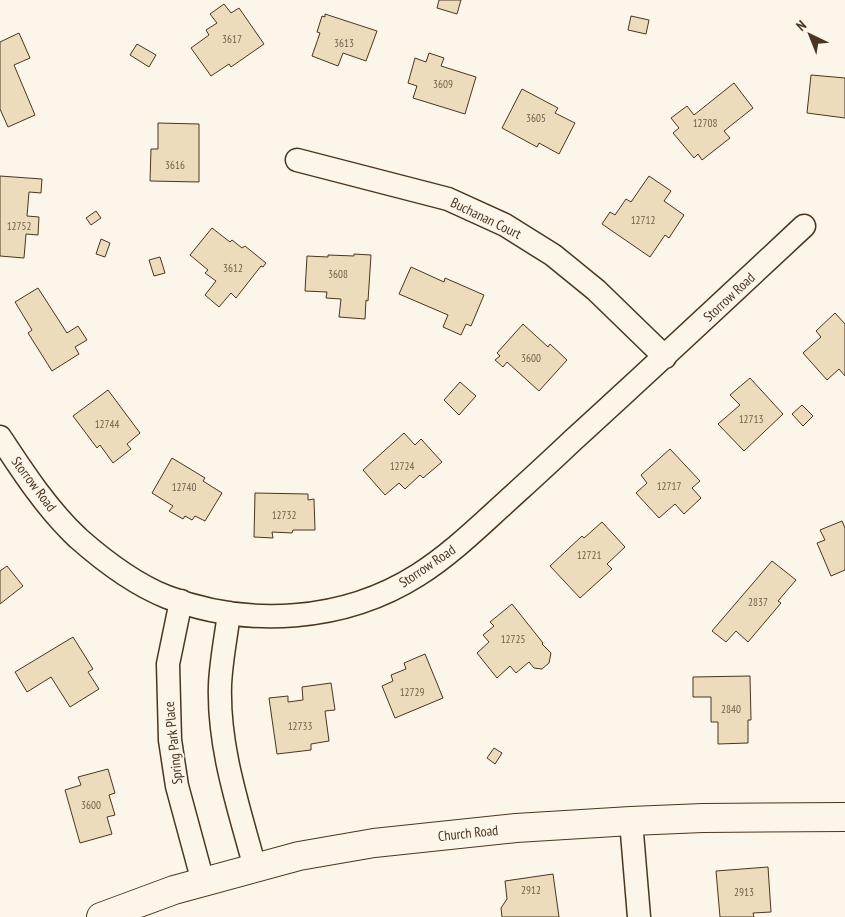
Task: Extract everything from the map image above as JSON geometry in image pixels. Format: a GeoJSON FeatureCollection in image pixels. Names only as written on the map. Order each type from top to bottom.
{"type":"FeatureCollection","features":[{"type":"Feature","properties":{"kind":"street","name":"Buchanan Court"},"geometry":{"type":"LineString","coordinates":[[297,160],[448,199],[505,225],[553,256],[596,290],[665,357]]}},
{"type":"Feature","properties":{"kind":"street","name":"Storrow Road"},"geometry":{"type":"LineString","coordinates":[[0,437],[51,507],[79,538],[127,576],[165,596],[229,613],[267,616],[303,615],[333,610],[391,590],[416,577],[460,544],[665,357],[804,226]]}},
{"type":"Feature","properties":{"kind":"street","name":"Spring Park Place"},"geometry":{"type":"LineString","coordinates":[[181,601],[168,664],[170,740],[177,786],[203,882]]}},
{"type":"Feature","properties":{"kind":"street"},"geometry":{"type":"LineString","coordinates":[[229,613],[220,686],[221,715],[226,758],[255,868]]}},
{"type":"Feature","properties":{"kind":"street","name":"Church Road"},"geometry":{"type":"LineString","coordinates":[[101,917],[174,890],[203,882],[307,855],[374,843],[516,828],[632,821],[703,818],[845,817]]}},
{"type":"Feature","properties":{"kind":"street"},"geometry":{"type":"LineString","coordinates":[[632,821],[639,917]]}},
{"type":"Feature","properties":{"kind":"building"},"geometry":{"type":"Polygon","coordinates":[[[439,0],[461,0],[457,14],[437,8],[439,0]]]}},
{"type":"Feature","properties":{"kind":"building"},"geometry":{"type":"Polygon","coordinates":[[[224,4],[231,13],[239,8],[264,44],[231,67],[229,64],[211,76],[191,48],[209,35],[206,30],[217,23],[210,14],[224,4]]]}},
{"type":"Feature","properties":{"kind":"building"},"geometry":{"type":"Polygon","coordinates":[[[325,14],[377,31],[366,61],[343,53],[338,66],[312,56],[320,33],[317,32],[322,16],[325,17],[325,14]]]}},
{"type":"Feature","properties":{"kind":"building"},"geometry":{"type":"Polygon","coordinates":[[[631,16],[649,20],[646,34],[628,30],[631,16]]]}},
{"type":"Feature","properties":{"kind":"building"},"geometry":{"type":"Polygon","coordinates":[[[19,33],[30,58],[14,65],[35,115],[8,127],[0,109],[0,42],[19,33]]]}},
{"type":"Feature","properties":{"kind":"building"},"geometry":{"type":"Polygon","coordinates":[[[137,44],[156,55],[149,67],[130,55],[137,44]]]}},
{"type":"Feature","properties":{"kind":"building"},"geometry":{"type":"Polygon","coordinates":[[[429,53],[444,58],[441,66],[476,77],[465,114],[413,98],[417,86],[408,83],[415,58],[426,62],[429,53]]]}},
{"type":"Feature","properties":{"kind":"building"},"geometry":{"type":"Polygon","coordinates":[[[811,75],[845,78],[845,118],[807,113],[811,75]]]}},
{"type":"Feature","properties":{"kind":"building"},"geometry":{"type":"Polygon","coordinates":[[[734,83],[753,108],[724,131],[730,138],[702,160],[698,154],[694,158],[673,133],[679,128],[671,118],[687,106],[694,115],[734,83]]]}},
{"type":"Feature","properties":{"kind":"building"},"geometry":{"type":"Polygon","coordinates":[[[522,89],[558,108],[555,113],[575,123],[559,154],[539,143],[537,147],[502,128],[522,89]]]}},
{"type":"Feature","properties":{"kind":"building"},"geometry":{"type":"Polygon","coordinates":[[[158,123],[199,124],[199,182],[150,181],[151,149],[158,149],[158,123]]]}},
{"type":"Feature","properties":{"kind":"building"},"geometry":{"type":"Polygon","coordinates":[[[0,176],[42,179],[41,193],[29,192],[27,216],[39,217],[38,235],[26,234],[24,258],[0,256],[0,176]]]}},
{"type":"Feature","properties":{"kind":"building"},"geometry":{"type":"Polygon","coordinates":[[[649,176],[671,191],[664,201],[684,215],[669,238],[665,235],[650,257],[602,224],[610,212],[615,215],[626,199],[631,202],[649,176]]]}},
{"type":"Feature","properties":{"kind":"building"},"geometry":{"type":"Polygon","coordinates":[[[96,211],[101,218],[91,225],[86,218],[96,211]]]}},
{"type":"Feature","properties":{"kind":"building"},"geometry":{"type":"Polygon","coordinates":[[[212,228],[230,242],[232,240],[242,248],[245,246],[266,263],[263,267],[261,266],[236,298],[231,293],[219,307],[205,295],[216,281],[205,273],[208,270],[190,255],[212,228]]]}},
{"type":"Feature","properties":{"kind":"building"},"geometry":{"type":"Polygon","coordinates":[[[101,239],[110,243],[105,257],[96,254],[101,239]]]}},
{"type":"Feature","properties":{"kind":"building"},"geometry":{"type":"Polygon","coordinates":[[[354,254],[371,255],[365,319],[339,317],[341,299],[326,298],[327,292],[305,291],[307,256],[354,256],[354,254]]]}},
{"type":"Feature","properties":{"kind":"building"},"geometry":{"type":"Polygon","coordinates":[[[160,257],[165,273],[154,276],[149,260],[160,257]]]}},
{"type":"Feature","properties":{"kind":"building"},"geometry":{"type":"Polygon","coordinates":[[[411,267],[444,282],[445,278],[484,295],[471,326],[466,324],[461,335],[443,327],[448,315],[399,294],[411,267]]]}},
{"type":"Feature","properties":{"kind":"building"},"geometry":{"type":"Polygon","coordinates":[[[38,288],[67,333],[78,326],[87,340],[75,347],[79,354],[52,371],[28,333],[32,330],[15,302],[38,288]]]}},
{"type":"Feature","properties":{"kind":"building"},"geometry":{"type":"Polygon","coordinates":[[[835,313],[845,324],[845,376],[839,369],[827,380],[803,353],[821,337],[816,331],[835,313]]]}},
{"type":"Feature","properties":{"kind":"building"},"geometry":{"type":"Polygon","coordinates":[[[523,324],[548,347],[550,344],[567,360],[539,391],[507,362],[503,367],[495,360],[500,356],[497,353],[523,324]]]}},
{"type":"Feature","properties":{"kind":"building"},"geometry":{"type":"Polygon","coordinates":[[[750,378],[783,414],[744,451],[718,424],[740,405],[730,395],[750,378]]]}},
{"type":"Feature","properties":{"kind":"building"},"geometry":{"type":"Polygon","coordinates":[[[460,382],[476,396],[459,415],[444,400],[460,382]]]}},
{"type":"Feature","properties":{"kind":"building"},"geometry":{"type":"Polygon","coordinates":[[[108,390],[140,433],[127,444],[131,449],[113,463],[100,445],[97,448],[73,416],[108,390]]]}},
{"type":"Feature","properties":{"kind":"building"},"geometry":{"type":"Polygon","coordinates":[[[802,405],[813,416],[803,426],[792,414],[802,405]]]}},
{"type":"Feature","properties":{"kind":"building"},"geometry":{"type":"Polygon","coordinates":[[[404,433],[415,445],[421,439],[442,462],[423,478],[420,475],[405,489],[399,483],[385,495],[363,470],[404,433]]]}},
{"type":"Feature","properties":{"kind":"building"},"geometry":{"type":"Polygon","coordinates":[[[670,449],[700,481],[692,488],[701,498],[684,514],[675,504],[659,518],[636,493],[647,483],[641,475],[670,449]]]}},
{"type":"Feature","properties":{"kind":"building"},"geometry":{"type":"Polygon","coordinates":[[[172,458],[205,478],[203,481],[222,493],[205,521],[195,516],[192,520],[185,516],[183,519],[169,511],[173,506],[152,493],[172,458]]]}},
{"type":"Feature","properties":{"kind":"building"},"geometry":{"type":"Polygon","coordinates":[[[255,493],[308,494],[308,500],[314,499],[315,530],[293,530],[292,533],[272,532],[273,538],[254,537],[255,493]]]}},
{"type":"Feature","properties":{"kind":"building"},"geometry":{"type":"Polygon","coordinates":[[[842,521],[845,528],[845,570],[831,576],[817,543],[825,540],[820,530],[842,521]]]}},
{"type":"Feature","properties":{"kind":"building"},"geometry":{"type":"Polygon","coordinates":[[[602,522],[625,547],[607,564],[612,569],[580,598],[550,566],[582,536],[584,538],[602,522]]]}},
{"type":"Feature","properties":{"kind":"building"},"geometry":{"type":"Polygon","coordinates":[[[772,561],[796,580],[778,601],[781,603],[748,642],[736,631],[726,642],[712,631],[772,561]]]}},
{"type":"Feature","properties":{"kind":"building"},"geometry":{"type":"Polygon","coordinates":[[[7,566],[23,586],[0,604],[0,571],[7,566]]]}},
{"type":"Feature","properties":{"kind":"building"},"geometry":{"type":"Polygon","coordinates":[[[512,604],[551,653],[549,663],[542,669],[534,668],[529,662],[516,673],[510,666],[497,678],[477,653],[489,642],[483,635],[494,626],[490,622],[512,604]]]}},
{"type":"Feature","properties":{"kind":"building"},"geometry":{"type":"Polygon","coordinates":[[[73,637],[93,669],[88,672],[99,689],[70,707],[51,677],[27,692],[15,672],[73,637]]]}},
{"type":"Feature","properties":{"kind":"building"},"geometry":{"type":"Polygon","coordinates":[[[425,654],[443,698],[395,718],[382,686],[393,681],[391,675],[406,669],[404,663],[425,654]]]}},
{"type":"Feature","properties":{"kind":"building"},"geometry":{"type":"Polygon","coordinates":[[[750,676],[751,720],[748,720],[748,743],[718,744],[718,722],[711,722],[711,697],[693,697],[693,677],[750,676]]]}},
{"type":"Feature","properties":{"kind":"building"},"geometry":{"type":"Polygon","coordinates":[[[331,683],[335,710],[325,711],[329,741],[311,744],[311,750],[277,754],[269,698],[288,696],[288,702],[303,700],[302,687],[331,683]]]}},
{"type":"Feature","properties":{"kind":"building"},"geometry":{"type":"Polygon","coordinates":[[[494,748],[502,753],[495,764],[487,758],[494,748]]]}},
{"type":"Feature","properties":{"kind":"building"},"geometry":{"type":"Polygon","coordinates":[[[108,769],[115,793],[109,795],[115,815],[107,817],[112,834],[80,843],[65,790],[81,785],[78,777],[108,769]]]}},
{"type":"Feature","properties":{"kind":"building"},"geometry":{"type":"Polygon","coordinates":[[[768,867],[771,912],[753,913],[754,917],[720,917],[716,871],[768,867]]]}},
{"type":"Feature","properties":{"kind":"building"},"geometry":{"type":"Polygon","coordinates":[[[553,874],[559,917],[502,917],[501,908],[507,899],[505,881],[553,874]]]}}]}
